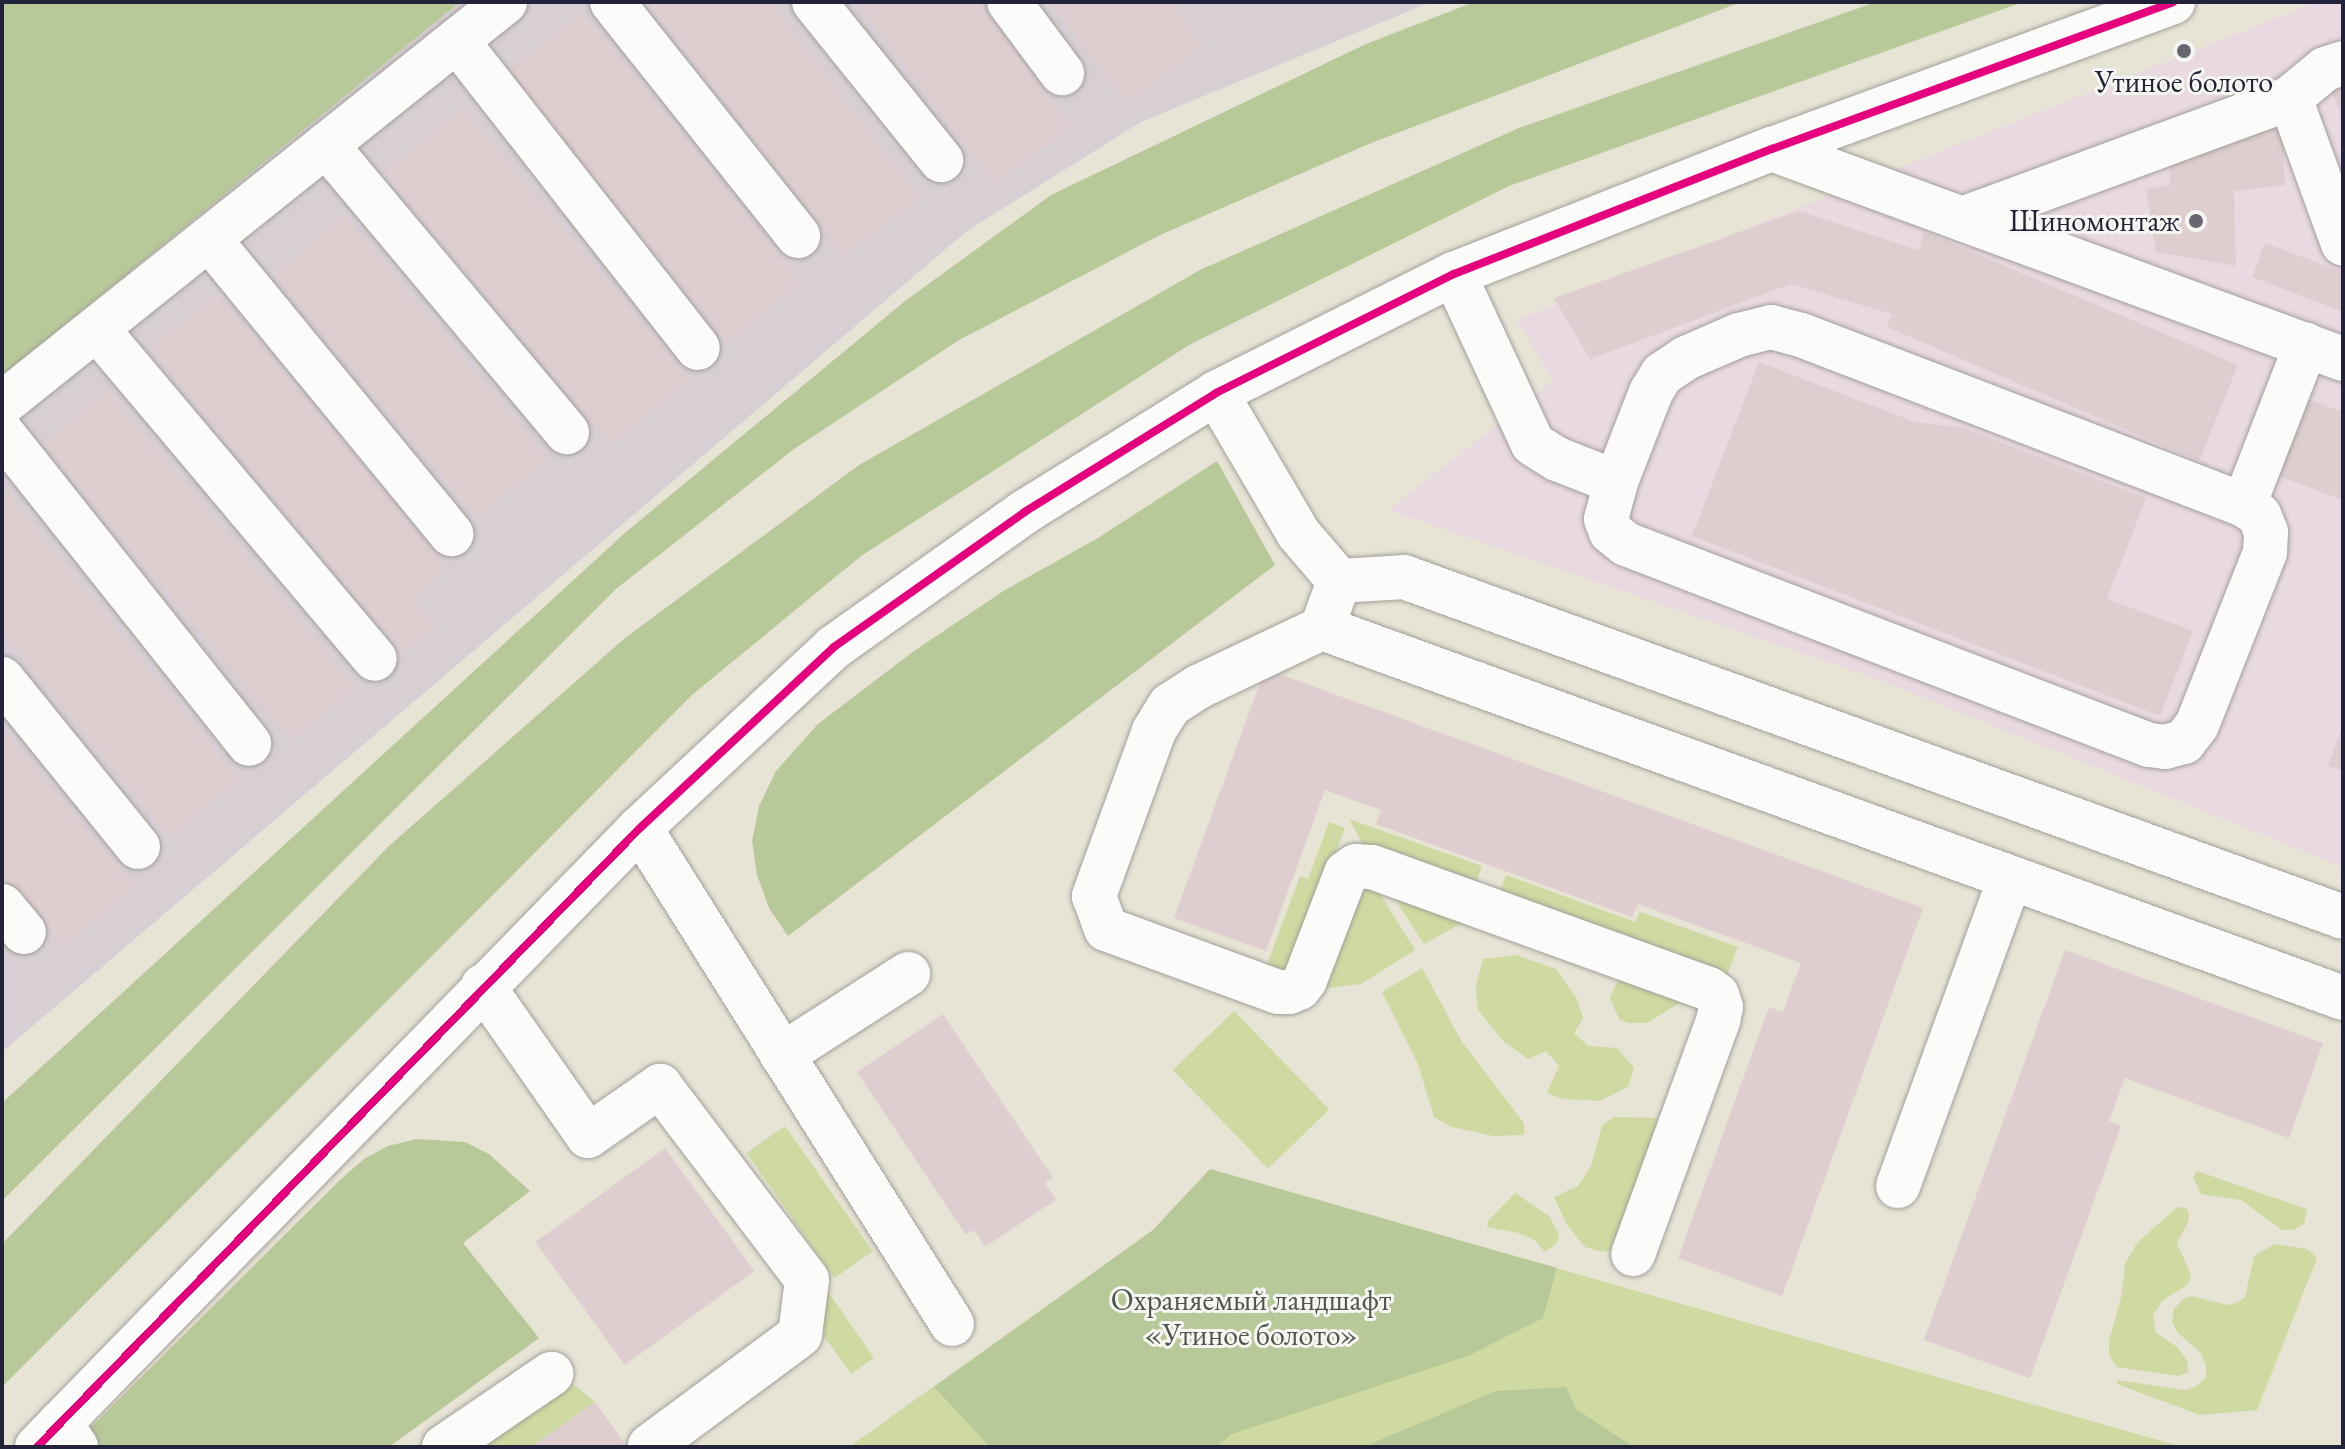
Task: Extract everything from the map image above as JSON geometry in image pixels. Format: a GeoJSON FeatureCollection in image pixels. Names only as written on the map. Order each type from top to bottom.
{"type":"FeatureCollection","features":[{"type":"Feature","properties":{"kind":"main road"},"geometry":{"type":"LineString","coordinates":[[2,404],[505,2]]}},
{"type":"Feature","properties":{"kind":"main road"},"geometry":{"type":"LineString","coordinates":[[612,2],[798,236]]}},
{"type":"Feature","properties":{"kind":"main road"},"geometry":{"type":"LineString","coordinates":[[814,2],[941,160]]}},
{"type":"Feature","properties":{"kind":"main road"},"geometry":{"type":"LineString","coordinates":[[1009,2],[1062,73]]}},
{"type":"Feature","properties":{"kind":"main road"},"geometry":{"type":"LineString","coordinates":[[58,1439],[483,986],[640,828],[834,647],[1026,511],[1216,393],[1454,274],[1772,149],[2173,2]]}},
{"type":"Feature","properties":{"kind":"main road"},"geometry":{"type":"LineString","coordinates":[[457,41],[698,348]]}},
{"type":"Feature","properties":{"kind":"main road"},"geometry":{"type":"LineString","coordinates":[[1962,219],[2290,98],[2325,69],[2343,63]]}},
{"type":"Feature","properties":{"kind":"main road"},"geometry":{"type":"LineString","coordinates":[[2290,98],[2343,244]]}},
{"type":"Feature","properties":{"kind":"main road"},"geometry":{"type":"LineString","coordinates":[[326,145],[567,432]]}},
{"type":"Feature","properties":{"kind":"main road"},"geometry":{"type":"LineString","coordinates":[[1772,149],[2324,352],[2244,505]]}},
{"type":"Feature","properties":{"kind":"main road"},"geometry":{"type":"LineString","coordinates":[[209,239],[451,534]]}},
{"type":"Feature","properties":{"kind":"main road"},"geometry":{"type":"LineString","coordinates":[[1454,274],[1533,444],[1557,459],[1616,482]]}},
{"type":"Feature","properties":{"kind":"main road"},"geometry":{"type":"LineString","coordinates":[[1771,327],[1801,335],[2244,505],[2259,515],[2266,532],[2265,552],[2197,725],[2184,742],[2165,747],[2134,739],[1626,544],[1611,532],[1606,519],[1616,482],[1651,392],[1662,374],[1686,358],[1739,335],[1771,327]]}},
{"type":"Feature","properties":{"kind":"main road"},"geometry":{"type":"LineString","coordinates":[[97,329],[375,659]]}},
{"type":"Feature","properties":{"kind":"main road"},"geometry":{"type":"LineString","coordinates":[[1216,393],[1298,533],[1339,581]]}},
{"type":"Feature","properties":{"kind":"main road"},"geometry":{"type":"LineString","coordinates":[[2,433],[249,744]]}},
{"type":"Feature","properties":{"kind":"main road"},"geometry":{"type":"LineString","coordinates":[[1339,581],[1404,577],[2343,917]]}},
{"type":"Feature","properties":{"kind":"main road"},"geometry":{"type":"LineString","coordinates":[[1339,581],[1322,628],[1198,687],[1170,705],[1154,731],[1094,896],[1106,929],[1278,992],[1289,992],[1299,988],[1305,980],[1346,873],[1356,866],[1372,867],[1709,989],[1717,995],[1721,1007],[1718,1021],[1633,1254]]}},
{"type":"Feature","properties":{"kind":"main road"},"geometry":{"type":"LineString","coordinates":[[1322,628],[2343,998]]}},
{"type":"Feature","properties":{"kind":"main road"},"geometry":{"type":"LineString","coordinates":[[2,679],[138,847]]}},
{"type":"Feature","properties":{"kind":"main road"},"geometry":{"type":"LineString","coordinates":[[640,828],[952,1324]]}},
{"type":"Feature","properties":{"kind":"main road"},"geometry":{"type":"LineString","coordinates":[[1898,1186],[2010,878]]}},
{"type":"Feature","properties":{"kind":"main road"},"geometry":{"type":"LineString","coordinates":[[782,1055],[908,974]]}},
{"type":"Feature","properties":{"kind":"main road"},"geometry":{"type":"LineString","coordinates":[[483,986],[588,1136],[660,1086],[807,1280],[800,1335],[650,1446]]}},
{"type":"Feature","properties":{"kind":"main road"},"geometry":{"type":"LineString","coordinates":[[444,1447],[551,1374]]}},
{"type":"Feature","properties":{"kind":"shaded area"},"geometry":{"type":"Polygon","coordinates":[[[460,2],[1431,2],[1141,122],[967,231],[2,1052],[2,376],[460,2]]]}},
{"type":"Feature","properties":{"kind":"shaded area"},"geometry":{"type":"Polygon","coordinates":[[[2317,2],[2343,2],[2343,867],[1880,680],[1389,510],[1553,381],[1517,320],[2317,2]]]}},
{"type":"Feature","properties":{"kind":"green space"},"geometry":{"type":"Polygon","coordinates":[[[2,2],[460,2],[2,376],[2,2]]]}},
{"type":"Feature","properties":{"kind":"green space"},"geometry":{"type":"Polygon","coordinates":[[[1474,2],[1741,2],[1371,143],[1158,236],[959,340],[794,449],[616,589],[2,1201],[2,1103],[626,532],[905,301],[1051,195],[1366,44],[1474,2]]]}},
{"type":"Feature","properties":{"kind":"green space"},"geometry":{"type":"Polygon","coordinates":[[[1876,2],[2023,2],[1509,186],[1189,345],[861,556],[692,695],[2,1387],[2,1244],[389,846],[625,638],[859,465],[1200,270],[1519,128],[1876,2]]]}},
{"type":"Feature","properties":{"kind":"green space"},"geometry":{"type":"Polygon","coordinates":[[[1217,461],[1275,565],[788,936],[769,908],[757,875],[752,841],[759,806],[776,771],[818,724],[914,651],[1005,590],[1098,538],[1217,461]]]}},
{"type":"Feature","properties":{"kind":"green space"},"geometry":{"type":"Polygon","coordinates":[[[1349,819],[1482,866],[1474,888],[1366,850],[1349,819]]]}},
{"type":"Feature","properties":{"kind":"green space"},"geometry":{"type":"Polygon","coordinates":[[[1329,822],[1345,828],[1289,982],[1264,973],[1300,876],[1308,879],[1329,822]]]}},
{"type":"Feature","properties":{"kind":"green space"},"geometry":{"type":"Polygon","coordinates":[[[1368,875],[1415,950],[1361,984],[1317,989],[1368,875]]]}},
{"type":"Feature","properties":{"kind":"green space"},"geometry":{"type":"Polygon","coordinates":[[[1506,875],[1635,922],[1640,912],[1738,947],[1725,980],[1498,897],[1506,875]]]}},
{"type":"Feature","properties":{"kind":"green space"},"geometry":{"type":"Polygon","coordinates":[[[1385,884],[1464,922],[1424,944],[1385,884]]]}},
{"type":"Feature","properties":{"kind":"green space"},"geometry":{"type":"Polygon","coordinates":[[[1516,955],[1556,969],[1577,999],[1583,1018],[1574,1033],[1588,1046],[1617,1048],[1634,1068],[1628,1087],[1599,1101],[1563,1099],[1547,1093],[1559,1066],[1546,1051],[1528,1059],[1504,1042],[1478,1010],[1476,986],[1483,959],[1516,955]]]}},
{"type":"Feature","properties":{"kind":"green space"},"geometry":{"type":"Polygon","coordinates":[[[1422,968],[1462,1042],[1524,1123],[1524,1135],[1493,1136],[1452,1127],[1434,1117],[1418,1064],[1382,992],[1422,968]]]}},
{"type":"Feature","properties":{"kind":"green space"},"geometry":{"type":"Polygon","coordinates":[[[1615,973],[1688,998],[1647,1023],[1628,1023],[1619,1019],[1610,998],[1618,980],[1615,973]]]}},
{"type":"Feature","properties":{"kind":"green space"},"geometry":{"type":"Polygon","coordinates":[[[1234,1011],[1329,1110],[1268,1169],[1173,1070],[1234,1011]]]}},
{"type":"Feature","properties":{"kind":"green space"},"geometry":{"type":"Polygon","coordinates":[[[1614,1117],[1658,1118],[1617,1248],[1602,1252],[1585,1247],[1567,1225],[1554,1197],[1578,1186],[1591,1166],[1602,1126],[1614,1117]]]}},
{"type":"Feature","properties":{"kind":"green space"},"geometry":{"type":"Polygon","coordinates":[[[785,1126],[873,1251],[834,1278],[746,1153],[785,1126]]]}},
{"type":"Feature","properties":{"kind":"green space"},"geometry":{"type":"Polygon","coordinates":[[[417,1139],[465,1142],[489,1154],[530,1191],[463,1243],[539,1338],[389,1447],[71,1447],[341,1179],[364,1159],[388,1146],[417,1139]]]}},
{"type":"Feature","properties":{"kind":"green space","name":"Охраняемый ландшафт «Утиное болото»"},"geometry":{"type":"Polygon","coordinates":[[[1210,1169],[2182,1447],[849,1447],[1153,1230],[1210,1169]]]}},
{"type":"Feature","properties":{"kind":"green space"},"geometry":{"type":"Polygon","coordinates":[[[1210,1169],[1557,1268],[1543,1318],[1470,1355],[1232,1434],[1216,1447],[990,1447],[934,1387],[1153,1230],[1210,1169]]]}},
{"type":"Feature","properties":{"kind":"green space"},"geometry":{"type":"Polygon","coordinates":[[[2197,1171],[2307,1209],[2304,1224],[2293,1230],[2282,1230],[2241,1200],[2201,1194],[2193,1177],[2197,1171]]]}},
{"type":"Feature","properties":{"kind":"green space"},"geometry":{"type":"Polygon","coordinates":[[[1515,1193],[1550,1217],[1559,1236],[1556,1244],[1545,1252],[1536,1241],[1519,1233],[1487,1227],[1488,1221],[1515,1193]]]}},
{"type":"Feature","properties":{"kind":"green space"},"geometry":{"type":"Polygon","coordinates":[[[2176,1208],[2188,1210],[2189,1220],[2177,1243],[2191,1275],[2188,1284],[2162,1301],[2153,1315],[2156,1333],[2177,1347],[2187,1360],[2188,1372],[2179,1376],[2117,1367],[2109,1356],[2109,1341],[2122,1293],[2125,1264],[2137,1243],[2176,1208]]]}},
{"type":"Feature","properties":{"kind":"green space"},"geometry":{"type":"Polygon","coordinates":[[[2275,1244],[2307,1249],[2317,1258],[2257,1410],[2200,1415],[2117,1384],[2118,1380],[2184,1390],[2195,1387],[2206,1378],[2206,1365],[2200,1352],[2177,1332],[2172,1321],[2174,1309],[2183,1299],[2192,1296],[2227,1305],[2237,1303],[2245,1297],[2254,1256],[2275,1244]]]}},
{"type":"Feature","properties":{"kind":"green space"},"geometry":{"type":"Polygon","coordinates":[[[822,1283],[874,1358],[851,1374],[824,1336],[822,1283]]]}},
{"type":"Feature","properties":{"kind":"green space"},"geometry":{"type":"Polygon","coordinates":[[[567,1379],[595,1402],[531,1447],[470,1447],[567,1379]]]}},
{"type":"Feature","properties":{"kind":"green space"},"geometry":{"type":"Polygon","coordinates":[[[1566,1387],[1576,1409],[1634,1447],[1363,1447],[1496,1391],[1566,1387]]]}},
{"type":"Feature","properties":{"kind":"building"},"geometry":{"type":"Polygon","coordinates":[[[647,2],[769,2],[920,198],[844,256],[647,2]]]}},
{"type":"Feature","properties":{"kind":"building"},"geometry":{"type":"Polygon","coordinates":[[[857,2],[978,2],[1072,126],[995,184],[857,2]]]}},
{"type":"Feature","properties":{"kind":"building"},"geometry":{"type":"Polygon","coordinates":[[[1050,2],[1170,2],[1203,45],[1127,103],[1050,2]]]}},
{"type":"Feature","properties":{"kind":"building"},"geometry":{"type":"Polygon","coordinates":[[[582,12],[801,282],[727,342],[508,72],[582,12]]]}},
{"type":"Feature","properties":{"kind":"building"},"geometry":{"type":"Polygon","coordinates":[[[2343,73],[2343,118],[2326,80],[2343,73]]]}},
{"type":"Feature","properties":{"kind":"building"},"geometry":{"type":"Polygon","coordinates":[[[462,108],[690,379],[611,445],[384,174],[462,108]]]}},
{"type":"Feature","properties":{"kind":"building"},"geometry":{"type":"Polygon","coordinates":[[[2282,127],[2285,185],[2234,191],[2236,266],[2156,252],[2146,189],[2170,185],[2170,149],[2282,127]]]}},
{"type":"Feature","properties":{"kind":"building"},"geometry":{"type":"Polygon","coordinates":[[[1799,211],[1918,250],[1925,232],[2238,365],[2199,461],[1887,327],[1892,314],[1791,284],[1590,359],[1554,298],[1799,211]]]}},
{"type":"Feature","properties":{"kind":"building"},"geometry":{"type":"Polygon","coordinates":[[[344,216],[548,459],[477,518],[274,275],[344,216]]]}},
{"type":"Feature","properties":{"kind":"building"},"geometry":{"type":"Polygon","coordinates":[[[2265,243],[2343,272],[2343,312],[2252,277],[2265,243]]]}},
{"type":"Feature","properties":{"kind":"building"},"geometry":{"type":"Polygon","coordinates":[[[218,293],[448,569],[412,599],[435,626],[403,653],[150,349],[218,293]]]}},
{"type":"Feature","properties":{"kind":"building"},"geometry":{"type":"Polygon","coordinates":[[[1759,362],[1915,422],[1964,428],[2146,498],[2107,599],[2193,631],[2160,716],[1692,536],[1759,362]]]}},
{"type":"Feature","properties":{"kind":"building"},"geometry":{"type":"Polygon","coordinates":[[[107,391],[356,687],[292,741],[43,444],[107,391]]]}},
{"type":"Feature","properties":{"kind":"building"},"geometry":{"type":"Polygon","coordinates":[[[2295,394],[2343,412],[2343,500],[2265,471],[2295,394]]]}},
{"type":"Feature","properties":{"kind":"building"},"geometry":{"type":"Polygon","coordinates":[[[2,488],[239,780],[169,837],[2,631],[2,488]]]}},
{"type":"Feature","properties":{"kind":"building"},"geometry":{"type":"Polygon","coordinates":[[[1265,669],[1923,908],[1782,1296],[1678,1258],[1769,1007],[1783,1012],[1801,963],[1638,904],[1632,917],[1505,871],[1376,824],[1381,810],[1325,790],[1266,951],[1174,918],[1265,669]]]}},
{"type":"Feature","properties":{"kind":"building"},"geometry":{"type":"Polygon","coordinates":[[[2343,724],[2343,771],[2328,766],[2343,724]]]}},
{"type":"Feature","properties":{"kind":"building"},"geometry":{"type":"Polygon","coordinates":[[[2,730],[135,886],[64,946],[2,874],[2,730]]]}},
{"type":"Feature","properties":{"kind":"building"},"geometry":{"type":"Polygon","coordinates":[[[2065,950],[2323,1043],[2289,1138],[2125,1078],[2109,1121],[2121,1126],[2030,1378],[1924,1340],[2065,950]]]}},
{"type":"Feature","properties":{"kind":"building"},"geometry":{"type":"Polygon","coordinates":[[[943,1014],[1053,1178],[1045,1183],[1056,1200],[985,1247],[974,1230],[966,1235],[857,1072],[943,1014]]]}},
{"type":"Feature","properties":{"kind":"building"},"geometry":{"type":"Polygon","coordinates":[[[665,1148],[754,1271],[625,1365],[536,1242],[665,1148]]]}},
{"type":"Feature","properties":{"kind":"building"},"geometry":{"type":"Polygon","coordinates":[[[595,1402],[627,1447],[531,1447],[595,1402]]]}},
{"type":"Feature","properties":{"kind":"transit line"},"geometry":{"type":"LineString","coordinates":[[37,1447],[640,828],[834,647],[1026,511],[1216,393],[1454,274],[1772,149],[2173,2]]}},
{"type":"Feature","properties":{"kind":"place","name":"Утиное болото"},"geometry":{"type":"Point","coordinates":[2184,51]}},
{"type":"Feature","properties":{"kind":"place","name":"Шиномонтаж"},"geometry":{"type":"Point","coordinates":[2196,221]}}]}
